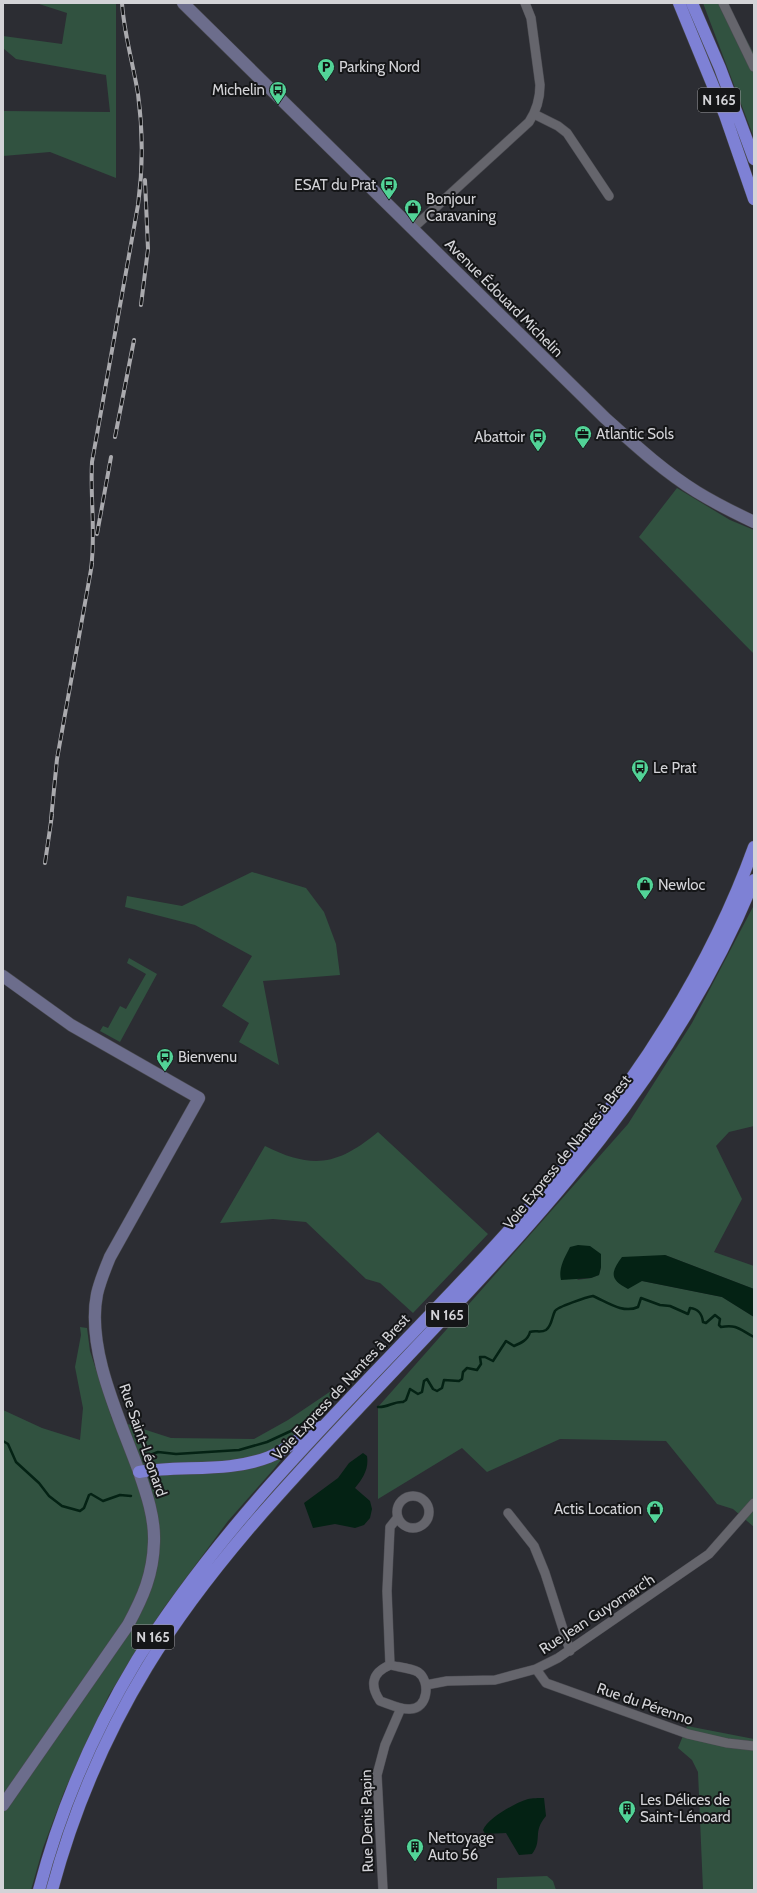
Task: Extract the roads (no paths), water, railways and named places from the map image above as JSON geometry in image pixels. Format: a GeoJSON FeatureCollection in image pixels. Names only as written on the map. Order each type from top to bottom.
{"type":"FeatureCollection","features":[{"type":"Feature","properties":{"kind":"highway","name":"N 165"},"geometry":{"type":"LineString","coordinates":[[679,3],[725,115],[754,199]]}},
{"type":"Feature","properties":{"kind":"highway","name":"N 165"},"geometry":{"type":"LineString","coordinates":[[692,3],[720,68],[754,159]]}},
{"type":"Feature","properties":{"kind":"highway","name":"Voie Express de Nantes à Brest"},"geometry":{"type":"LineString","coordinates":[[39,1890],[57,1832],[81,1771],[101,1726],[138,1659],[184,1593],[268,1488],[517,1221],[573,1156],[611,1107],[664,1032],[702,967],[731,904],[754,847]]}},
{"type":"Feature","properties":{"kind":"highway","name":"Voie Express de Nantes à Brest"},"geometry":{"type":"LineString","coordinates":[[52,1890],[76,1815],[103,1751],[132,1694],[171,1631],[210,1577],[276,1497],[502,1255],[557,1193],[617,1119],[649,1076],[689,1014],[722,953],[754,880]]}},
{"type":"Feature","properties":{"kind":"highway"},"geometry":{"type":"LineString","coordinates":[[139,1472],[156,1469],[232,1466],[251,1462],[270,1456],[329,1422]]}},
{"type":"Feature","properties":{"kind":"main road","name":"Avenue Édouard Michelin"},"geometry":{"type":"LineString","coordinates":[[184,3],[582,397],[647,455],[697,492],[754,522]]}},
{"type":"Feature","properties":{"kind":"main road","name":"Rue Saint-Léonard"},"geometry":{"type":"LineString","coordinates":[[4,977],[71,1025],[199,1098],[110,1257],[102,1275],[97,1294],[95,1313],[95,1340],[100,1364],[144,1483],[150,1506],[154,1542],[152,1567],[144,1595],[128,1625],[4,1802]]}},
{"type":"Feature","properties":{"kind":"street"},"geometry":{"type":"LineString","coordinates":[[412,229],[529,122],[534,114],[539,99],[540,85],[531,18],[525,3]]}},
{"type":"Feature","properties":{"kind":"street"},"geometry":{"type":"LineString","coordinates":[[723,3],[754,67]]}},
{"type":"Feature","properties":{"kind":"street"},"geometry":{"type":"LineString","coordinates":[[534,114],[558,126],[567,134],[608,196]]}},
{"type":"Feature","properties":{"kind":"street","name":"Rue Jean Guyomarc'h"},"geometry":{"type":"LineString","coordinates":[[426,1685],[447,1681],[495,1680],[536,1669],[570,1651],[709,1554],[754,1503]]}},
{"type":"Feature","properties":{"kind":"street"},"geometry":{"type":"LineString","coordinates":[[508,1513],[534,1546],[545,1573],[570,1651]]}},
{"type":"Feature","properties":{"kind":"street"},"geometry":{"type":"LineString","coordinates":[[390,1665],[387,1591],[390,1527],[398,1517]]}},
{"type":"Feature","properties":{"kind":"street"},"geometry":{"type":"LineString","coordinates":[[390,1665],[418,1672],[426,1685],[426,1694],[421,1703],[411,1709],[401,1708],[380,1701],[374,1693],[373,1686],[375,1677],[390,1665]]}},
{"type":"Feature","properties":{"kind":"street","name":"Rue du Pérenno"},"geometry":{"type":"LineString","coordinates":[[536,1669],[546,1683],[658,1724],[704,1738],[754,1746]]}},
{"type":"Feature","properties":{"kind":"street","name":"Rue Denis Papin"},"geometry":{"type":"LineString","coordinates":[[383,1890],[377,1775],[385,1745],[401,1708]]}},
{"type":"Feature","properties":{"kind":"waterway"},"geometry":{"type":"LineString","coordinates":[[378,1407],[403,1402],[406,1400],[410,1389],[418,1394],[422,1392],[424,1381],[427,1379],[433,1389],[437,1391],[442,1388],[444,1380],[459,1381],[462,1379],[463,1372],[467,1368],[477,1370],[481,1364],[480,1357],[485,1357],[493,1361],[506,1341],[514,1346],[526,1339],[530,1332],[546,1330],[550,1326],[554,1313],[557,1309],[572,1302],[593,1296],[615,1306],[627,1309],[638,1307],[641,1298],[660,1305],[670,1306],[688,1314],[690,1308],[696,1309],[700,1312],[703,1322],[706,1323],[715,1315],[720,1319],[719,1325],[721,1327],[735,1327],[754,1337]]}},
{"type":"Feature","properties":{"kind":"waterway"},"geometry":{"type":"LineString","coordinates":[[147,1456],[158,1452],[176,1454],[239,1450],[267,1442],[293,1430],[329,1405]]}},
{"type":"Feature","properties":{"kind":"waterway"},"geometry":{"type":"LineString","coordinates":[[3,1441],[8,1444],[16,1462],[39,1483],[49,1496],[62,1506],[80,1511],[84,1508],[89,1495],[91,1494],[103,1501],[120,1495],[131,1496]]}},
{"type":"Feature","properties":{"kind":"railway"},"geometry":{"type":"LineString","coordinates":[[91,569],[93,542],[92,462],[138,205],[141,177],[142,136],[140,108],[122,3]]}},
{"type":"Feature","properties":{"kind":"railway"},"geometry":{"type":"LineString","coordinates":[[141,305],[148,249],[145,180]]}},
{"type":"Feature","properties":{"kind":"railway"},"geometry":{"type":"LineString","coordinates":[[115,437],[134,340]]}},
{"type":"Feature","properties":{"kind":"railway"},"geometry":{"type":"LineString","coordinates":[[97,534],[111,457]]}},
{"type":"Feature","properties":{"kind":"railway"},"geometry":{"type":"LineString","coordinates":[[51,820],[57,759],[92,564]]}},
{"type":"Feature","properties":{"kind":"railway"},"geometry":{"type":"LineString","coordinates":[[45,863],[52,815]]}},
{"type":"Feature","properties":{"kind":"place","name":"Parking Nord"},"geometry":{"type":"Point","coordinates":[326,82]}},
{"type":"Feature","properties":{"kind":"place","name":"Michelin"},"geometry":{"type":"Point","coordinates":[278,105]}},
{"type":"Feature","properties":{"kind":"place","name":"ESAT du Prat"},"geometry":{"type":"Point","coordinates":[389,200]}},
{"type":"Feature","properties":{"kind":"place","name":"Bonjour Caravaning"},"geometry":{"type":"Point","coordinates":[413,223]}},
{"type":"Feature","properties":{"kind":"place","name":"Atlantic Sols"},"geometry":{"type":"Point","coordinates":[583,449]}},
{"type":"Feature","properties":{"kind":"place","name":"Abattoir"},"geometry":{"type":"Point","coordinates":[538,452]}},
{"type":"Feature","properties":{"kind":"place","name":"Le Prat"},"geometry":{"type":"Point","coordinates":[640,783]}},
{"type":"Feature","properties":{"kind":"place","name":"Newloc"},"geometry":{"type":"Point","coordinates":[645,900]}},
{"type":"Feature","properties":{"kind":"place","name":"Bienvenu"},"geometry":{"type":"Point","coordinates":[165,1072]}},
{"type":"Feature","properties":{"kind":"place","name":"Actis Location"},"geometry":{"type":"Point","coordinates":[655,1524]}},
{"type":"Feature","properties":{"kind":"place","name":"Les Délices de Saint-Lénoard"},"geometry":{"type":"Point","coordinates":[627,1824]}},
{"type":"Feature","properties":{"kind":"place","name":"Nettoyage Auto 56"},"geometry":{"type":"Point","coordinates":[415,1862]}}]}
